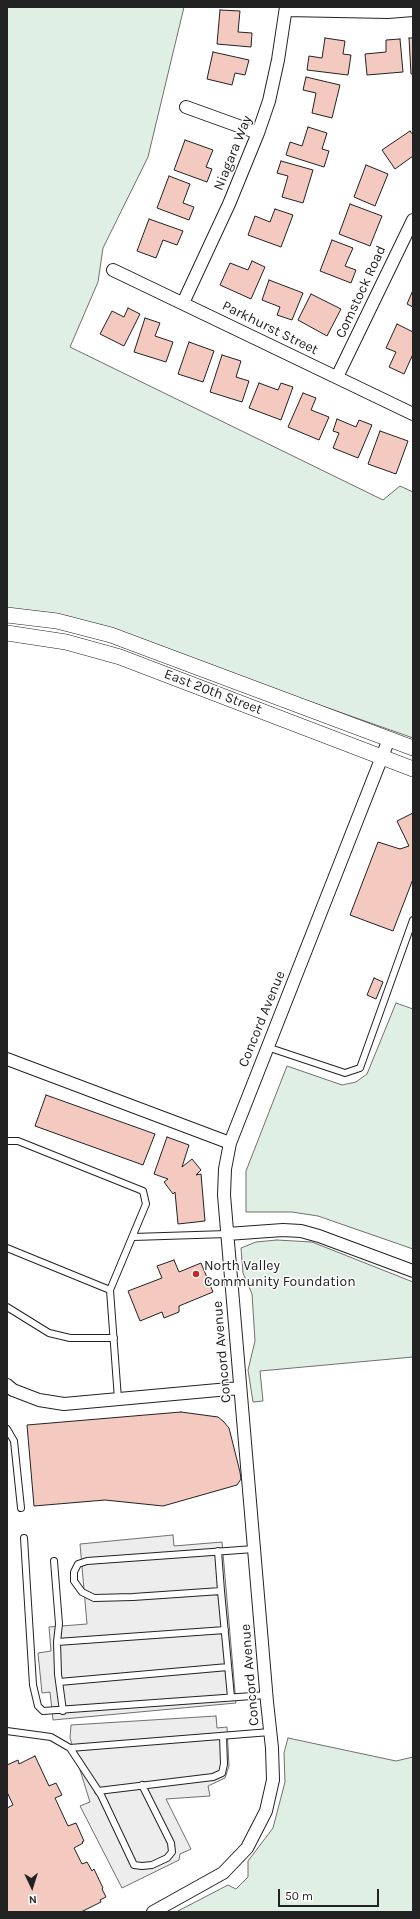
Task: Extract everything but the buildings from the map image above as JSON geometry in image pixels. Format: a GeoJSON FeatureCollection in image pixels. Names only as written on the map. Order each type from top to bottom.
{"type":"FeatureCollection","features":[{"type":"Feature","properties":{"kind":"street"},"geometry":{"type":"LineString","coordinates":[[286,9],[388,12],[413,10]]}},
{"type":"Feature","properties":{"kind":"street","name":"Niagara Way"},"geometry":{"type":"LineString","coordinates":[[182,302],[230,204],[258,133],[269,101],[286,9]]}},
{"type":"Feature","properties":{"kind":"street"},"geometry":{"type":"LineString","coordinates":[[186,107],[258,133]]}},
{"type":"Feature","properties":{"kind":"street","name":"Comstock Road"},"geometry":{"type":"LineString","coordinates":[[337,377],[413,220]]}},
{"type":"Feature","properties":{"kind":"street","name":"Parkhurst Street"},"geometry":{"type":"LineString","coordinates":[[113,270],[413,414]]}},
{"type":"Feature","properties":{"kind":"street","name":"East 20th Street"},"geometry":{"type":"LineString","coordinates":[[7,615],[57,622],[111,635],[413,748]]}},
{"type":"Feature","properties":{"kind":"street","name":"East 20th Street"},"geometry":{"type":"LineString","coordinates":[[7,633],[66,642],[103,652],[413,769]]}},
{"type":"Feature","properties":{"kind":"street","name":"Concord Avenue"},"geometry":{"type":"LineString","coordinates":[[153,1912],[223,1873],[247,1848],[266,1811],[273,1780],[227,1234],[224,1195],[225,1169],[230,1143],[389,739]]}},
{"type":"Feature","properties":{"kind":"street"},"geometry":{"type":"LineString","coordinates":[[7,1059],[230,1143]]}},
{"type":"Feature","properties":{"kind":"street"},"geometry":{"type":"LineString","coordinates":[[227,1234],[283,1230],[310,1233],[413,1271]]}},
{"type":"Feature","properties":{"kind":"street"},"geometry":{"type":"LineString","coordinates":[[7,1385],[13,1390],[39,1400],[64,1404],[240,1388]]}},
{"type":"Feature","properties":{"kind":"lane"},"geometry":{"type":"LineString","coordinates":[[267,1047],[345,1073],[360,1068],[413,920]]}},
{"type":"Feature","properties":{"kind":"lane"},"geometry":{"type":"LineString","coordinates":[[7,1141],[18,1141],[143,1191],[146,1204],[110,1290],[118,1399]]}},
{"type":"Feature","properties":{"kind":"lane"},"geometry":{"type":"LineString","coordinates":[[133,1237],[227,1234]]}},
{"type":"Feature","properties":{"kind":"lane"},"geometry":{"type":"LineString","coordinates":[[7,1248],[110,1290]]}},
{"type":"Feature","properties":{"kind":"lane"},"geometry":{"type":"LineString","coordinates":[[7,1307],[49,1333],[70,1338],[114,1338]]}},
{"type":"Feature","properties":{"kind":"lane"},"geometry":{"type":"LineString","coordinates":[[7,1429],[14,1441],[21,1508]]}},
{"type":"Feature","properties":{"kind":"lane"},"geometry":{"type":"LineString","coordinates":[[24,1538],[33,1685],[38,1706],[43,1711],[63,1711],[266,1695]]}},
{"type":"Feature","properties":{"kind":"lane"},"geometry":{"type":"LineString","coordinates":[[221,1591],[94,1598],[82,1592],[74,1581],[74,1572],[78,1564],[88,1561],[254,1549]]}},
{"type":"Feature","properties":{"kind":"lane"},"geometry":{"type":"LineString","coordinates":[[218,1551],[231,1697]]}},
{"type":"Feature","properties":{"kind":"lane"},"geometry":{"type":"LineString","coordinates":[[54,1561],[59,1624],[57,1642],[59,1682],[63,1711]]}},
{"type":"Feature","properties":{"kind":"lane"},"geometry":{"type":"LineString","coordinates":[[57,1642],[225,1630]]}},
{"type":"Feature","properties":{"kind":"lane"},"geometry":{"type":"LineString","coordinates":[[59,1682],[228,1667]]}},
{"type":"Feature","properties":{"kind":"lane"},"geometry":{"type":"LineString","coordinates":[[7,1731],[51,1737],[70,1748],[98,1791],[134,1865],[152,1865],[167,1858],[172,1852],[171,1843],[142,1785]]}},
{"type":"Feature","properties":{"kind":"lane"},"geometry":{"type":"LineString","coordinates":[[70,1748],[270,1732]]}},
{"type":"Feature","properties":{"kind":"lane"},"geometry":{"type":"LineString","coordinates":[[98,1791],[213,1777],[222,1773],[224,1764],[222,1736]]}},
{"type":"Feature","properties":{"kind":"green space"},"geometry":{"type":"Polygon","coordinates":[[[7,7],[184,7],[148,157],[103,248],[98,282],[70,347],[383,500],[400,486],[413,492],[413,738],[67,616],[7,609],[7,7]]]}},
{"type":"Feature","properties":{"kind":"green space"},"geometry":{"type":"Polygon","coordinates":[[[396,1003],[413,1009],[413,1249],[318,1216],[292,1212],[246,1212],[246,1171],[287,1066],[342,1085],[356,1082],[367,1074],[396,1003]]]}},
{"type":"Feature","properties":{"kind":"green space"},"geometry":{"type":"Polygon","coordinates":[[[277,1240],[312,1242],[413,1282],[413,1357],[260,1371],[263,1401],[253,1402],[248,1370],[255,1341],[252,1294],[243,1273],[241,1248],[256,1242],[277,1240]]]}},
{"type":"Feature","properties":{"kind":"green space"},"geometry":{"type":"Polygon","coordinates":[[[288,1738],[396,1761],[413,1757],[413,1912],[176,1912],[228,1885],[236,1889],[248,1877],[248,1861],[273,1828],[285,1782],[284,1753],[288,1738]]]}},
{"type":"Feature","properties":{"kind":"shaded area"},"geometry":{"type":"Polygon","coordinates":[[[173,1535],[174,1546],[222,1542],[236,1703],[53,1720],[50,1692],[42,1693],[38,1653],[51,1651],[49,1627],[87,1624],[80,1544],[173,1535]]]}},
{"type":"Feature","properties":{"kind":"shaded area"},"geometry":{"type":"Polygon","coordinates":[[[216,1716],[217,1728],[227,1727],[229,1766],[225,1778],[208,1786],[210,1796],[166,1799],[191,1849],[180,1854],[179,1860],[122,1888],[80,1806],[90,1802],[70,1738],[71,1725],[216,1716]]]}},
{"type":"Feature","properties":{"kind":"place","name":"North Valley Community Foundation"},"geometry":{"type":"Point","coordinates":[196,1274]}}]}
